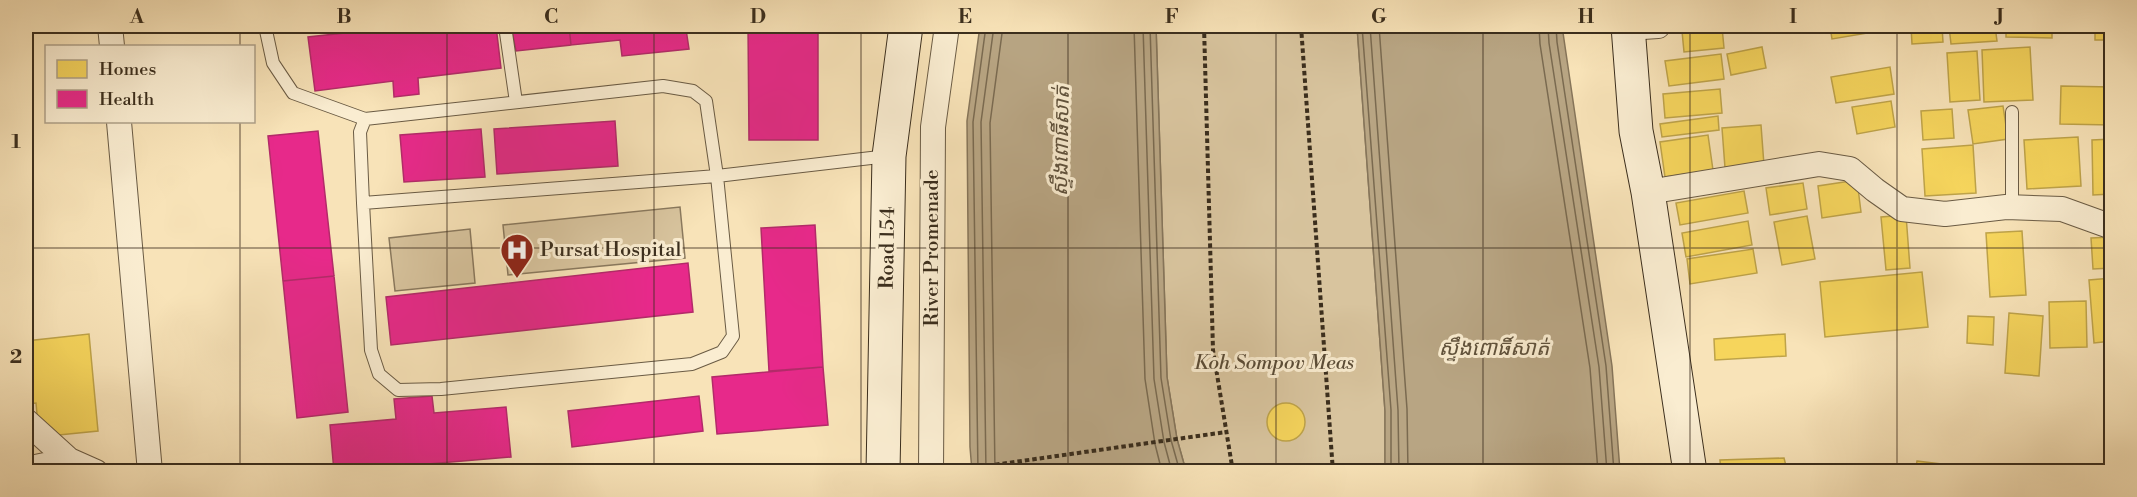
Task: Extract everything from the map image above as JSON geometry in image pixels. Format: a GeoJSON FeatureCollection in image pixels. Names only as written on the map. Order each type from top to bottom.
{"type":"FeatureCollection","features":[{"type":"Feature","properties":{"kind":"street"},"geometry":{"type":"LineString","coordinates":[[110,26],[112,45]]}},
{"type":"Feature","properties":{"kind":"street","name":"Road 154"},"geometry":{"type":"LineString","coordinates":[[883,471],[889,156],[906,26]]}},
{"type":"Feature","properties":{"kind":"street","name":"River Promenade"},"geometry":{"type":"LineString","coordinates":[[942,471],[933,127],[947,26]]}},
{"type":"Feature","properties":{"kind":"street"},"geometry":{"type":"LineString","coordinates":[[1638,26],[1636,131],[1648,192],[1690,471]]}},
{"type":"Feature","properties":{"kind":"street"},"geometry":{"type":"LineString","coordinates":[[119,123],[150,471]]}},
{"type":"Feature","properties":{"kind":"street"},"geometry":{"type":"LineString","coordinates":[[1648,192],[1819,164],[1850,169],[1902,209],[1945,214],[2012,207],[2062,209],[2112,227]]}},
{"type":"Feature","properties":{"kind":"street"},"geometry":{"type":"LineString","coordinates":[[26,421],[69,460],[96,471]]}},
{"type":"Feature","properties":{"kind":"street"},"geometry":{"type":"LineString","coordinates":[[26,469],[69,460]]}},
{"type":"Feature","properties":{"kind":"lane"},"geometry":{"type":"LineString","coordinates":[[265,26],[273,63],[293,93],[365,118],[663,86],[693,91],[706,101],[717,176],[733,336],[722,352],[692,364],[441,389],[398,390],[379,374],[371,350],[360,132],[365,118]]}},
{"type":"Feature","properties":{"kind":"lane"},"geometry":{"type":"LineString","coordinates":[[505,26],[516,102]]}},
{"type":"Feature","properties":{"kind":"lane"},"geometry":{"type":"LineString","coordinates":[[2012,112],[2012,207]]}},
{"type":"Feature","properties":{"kind":"lane"},"geometry":{"type":"LineString","coordinates":[[363,203],[717,176],[889,156]]}},
{"type":"Feature","properties":{"kind":"path"},"geometry":{"type":"LineString","coordinates":[[1203,26],[1213,350],[1233,471]]}},
{"type":"Feature","properties":{"kind":"path"},"geometry":{"type":"LineString","coordinates":[[1301,26],[1333,471]]}},
{"type":"Feature","properties":{"kind":"path"},"geometry":{"type":"LineString","coordinates":[[942,471],[1226,432]]}},
{"type":"Feature","properties":{"kind":"green space","name":"Koh Sompov Meas"},"geometry":{"type":"Polygon","coordinates":[[[1156,26],[1357,26],[1385,411],[1385,471],[1186,471],[1177,439],[1167,377],[1156,26]]]}},
{"type":"Feature","properties":{"kind":"green space"},"geometry":{"type":"Polygon","coordinates":[[[680,207],[685,258],[508,275],[503,225],[680,207]]]}},
{"type":"Feature","properties":{"kind":"green space"},"geometry":{"type":"Polygon","coordinates":[[[470,229],[475,283],[395,291],[389,238],[470,229]]]}},
{"type":"Feature","properties":{"kind":"water","name":"ស្ទឹងពោធិ៍សាត់"},"geometry":{"type":"Polygon","coordinates":[[[980,26],[1156,26],[1167,377],[1177,439],[1186,471],[972,471],[967,121],[980,26]]]}},
{"type":"Feature","properties":{"kind":"water","name":"ស្ទឹងពោធិ៍សាត់"},"geometry":{"type":"Polygon","coordinates":[[[1357,26],[1562,26],[1612,366],[1620,471],[1385,471],[1385,411],[1357,26]]]}},
{"type":"Feature","properties":{"kind":"building: Homes"},"geometry":{"type":"Polygon","coordinates":[[[1830,26],[1867,26],[1868,33],[1832,39],[1830,26]]]}},
{"type":"Feature","properties":{"kind":"building: Homes"},"geometry":{"type":"Polygon","coordinates":[[[1911,26],[1942,26],[1943,42],[1912,44],[1911,26]]]}},
{"type":"Feature","properties":{"kind":"building: Homes"},"geometry":{"type":"Polygon","coordinates":[[[1949,26],[1995,26],[1997,41],[1951,44],[1949,26]]]}},
{"type":"Feature","properties":{"kind":"building: Homes"},"geometry":{"type":"Polygon","coordinates":[[[2006,26],[2052,26],[2052,38],[2006,37],[2006,26]]]}},
{"type":"Feature","properties":{"kind":"building: Homes"},"geometry":{"type":"Polygon","coordinates":[[[2059,26],[2088,26],[2088,33],[2059,33],[2059,26]]]}},
{"type":"Feature","properties":{"kind":"building: Homes"},"geometry":{"type":"Polygon","coordinates":[[[2095,26],[2112,26],[2112,40],[2095,40],[2095,26]]]}},
{"type":"Feature","properties":{"kind":"building: Homes"},"geometry":{"type":"Polygon","coordinates":[[[1722,27],[1724,48],[1684,52],[1682,31],[1722,27]]]}},
{"type":"Feature","properties":{"kind":"building: Homes"},"geometry":{"type":"Polygon","coordinates":[[[1762,47],[1766,68],[1731,75],[1727,54],[1762,47]]]}},
{"type":"Feature","properties":{"kind":"building: Homes"},"geometry":{"type":"Polygon","coordinates":[[[2030,47],[2033,100],[1984,102],[1982,50],[2030,47]]]}},
{"type":"Feature","properties":{"kind":"building: Homes"},"geometry":{"type":"Polygon","coordinates":[[[1977,51],[1980,100],[1950,102],[1947,53],[1977,51]]]}},
{"type":"Feature","properties":{"kind":"building: Homes"},"geometry":{"type":"Polygon","coordinates":[[[1721,54],[1724,79],[1669,86],[1665,61],[1721,54]]]}},
{"type":"Feature","properties":{"kind":"building: Homes"},"geometry":{"type":"Polygon","coordinates":[[[1890,67],[1894,94],[1836,103],[1831,77],[1890,67]]]}},
{"type":"Feature","properties":{"kind":"building: Homes"},"geometry":{"type":"Polygon","coordinates":[[[2061,86],[2112,87],[2112,125],[2060,124],[2061,86]]]}},
{"type":"Feature","properties":{"kind":"building: Homes"},"geometry":{"type":"Polygon","coordinates":[[[1720,89],[1722,113],[1665,118],[1663,94],[1720,89]]]}},
{"type":"Feature","properties":{"kind":"building: Homes"},"geometry":{"type":"Polygon","coordinates":[[[1891,101],[1895,127],[1857,134],[1852,107],[1891,101]]]}},
{"type":"Feature","properties":{"kind":"building: Homes"},"geometry":{"type":"Polygon","coordinates":[[[2003,106],[2008,139],[1973,144],[1968,110],[2003,106]]]}},
{"type":"Feature","properties":{"kind":"building: Homes"},"geometry":{"type":"Polygon","coordinates":[[[1952,109],[1954,138],[1923,140],[1921,111],[1952,109]]]}},
{"type":"Feature","properties":{"kind":"building: Homes"},"geometry":{"type":"Polygon","coordinates":[[[1718,116],[1719,130],[1662,137],[1660,124],[1718,116]]]}},
{"type":"Feature","properties":{"kind":"building: Homes"},"geometry":{"type":"Polygon","coordinates":[[[1761,125],[1764,165],[1725,168],[1722,128],[1761,125]]]}},
{"type":"Feature","properties":{"kind":"building: Homes"},"geometry":{"type":"Polygon","coordinates":[[[1708,135],[1713,170],[1665,177],[1660,142],[1708,135]]]}},
{"type":"Feature","properties":{"kind":"building: Homes"},"geometry":{"type":"Polygon","coordinates":[[[2078,137],[2081,186],[2027,189],[2024,140],[2078,137]]]}},
{"type":"Feature","properties":{"kind":"building: Homes"},"geometry":{"type":"Polygon","coordinates":[[[2112,139],[2112,194],[2093,195],[2092,140],[2112,139]]]}},
{"type":"Feature","properties":{"kind":"building: Homes"},"geometry":{"type":"Polygon","coordinates":[[[1973,145],[1976,193],[1925,196],[1922,149],[1973,145]]]}},
{"type":"Feature","properties":{"kind":"building: Homes"},"geometry":{"type":"Polygon","coordinates":[[[1857,180],[1861,212],[1822,218],[1818,186],[1857,180]]]}},
{"type":"Feature","properties":{"kind":"building: Homes"},"geometry":{"type":"Polygon","coordinates":[[[1803,183],[1807,209],[1770,215],[1766,188],[1803,183]]]}},
{"type":"Feature","properties":{"kind":"building: Homes"},"geometry":{"type":"Polygon","coordinates":[[[1744,191],[1748,213],[1680,225],[1676,203],[1744,191]]]}},
{"type":"Feature","properties":{"kind":"building: Homes"},"geometry":{"type":"Polygon","coordinates":[[[1906,215],[1910,268],[1886,270],[1881,217],[1906,215]]]}},
{"type":"Feature","properties":{"kind":"building: Homes"},"geometry":{"type":"Polygon","coordinates":[[[1807,216],[1815,259],[1782,265],[1774,222],[1807,216]]]}},
{"type":"Feature","properties":{"kind":"building: Homes"},"geometry":{"type":"Polygon","coordinates":[[[1748,221],[1752,245],[1686,257],[1682,233],[1748,221]]]}},
{"type":"Feature","properties":{"kind":"building: Homes"},"geometry":{"type":"Polygon","coordinates":[[[2022,231],[2026,295],[1990,297],[1986,233],[2022,231]]]}},
{"type":"Feature","properties":{"kind":"building: Homes"},"geometry":{"type":"Polygon","coordinates":[[[2112,237],[2112,268],[2093,269],[2091,238],[2112,237]]]}},
{"type":"Feature","properties":{"kind":"building: Homes"},"geometry":{"type":"Polygon","coordinates":[[[1753,249],[1757,273],[1690,284],[1687,259],[1753,249]]]}},
{"type":"Feature","properties":{"kind":"building: Homes"},"geometry":{"type":"Polygon","coordinates":[[[1922,272],[1928,327],[1825,337],[1820,282],[1922,272]]]}},
{"type":"Feature","properties":{"kind":"building: Homes"},"geometry":{"type":"Polygon","coordinates":[[[2112,278],[2112,341],[2094,343],[2089,280],[2112,278]]]}},
{"type":"Feature","properties":{"kind":"building: Homes"},"geometry":{"type":"Polygon","coordinates":[[[2086,301],[2087,347],[2050,348],[2049,302],[2086,301]]]}},
{"type":"Feature","properties":{"kind":"building: Homes"},"geometry":{"type":"Polygon","coordinates":[[[2009,313],[2043,316],[2039,376],[2005,373],[2009,313]]]}},
{"type":"Feature","properties":{"kind":"building: Homes"},"geometry":{"type":"Polygon","coordinates":[[[1968,316],[1994,317],[1993,345],[1967,343],[1968,316]]]}},
{"type":"Feature","properties":{"kind":"building: Homes"},"geometry":{"type":"Polygon","coordinates":[[[89,334],[98,431],[39,437],[36,403],[26,404],[26,341],[89,334]]]}},
{"type":"Feature","properties":{"kind":"building: Homes"},"geometry":{"type":"Polygon","coordinates":[[[1785,334],[1786,356],[1715,360],[1714,339],[1785,334]]]}},
{"type":"Feature","properties":{"kind":"building: Homes"},"geometry":{"type":"Polygon","coordinates":[[[1286,403],[1300,408],[1305,422],[1300,436],[1286,441],[1272,436],[1267,422],[1272,408],[1286,403]]]}},
{"type":"Feature","properties":{"kind":"building: Homes"},"geometry":{"type":"Polygon","coordinates":[[[1784,458],[1787,470],[1897,466],[1897,472],[1721,472],[1720,460],[1784,458]]]}},
{"type":"Feature","properties":{"kind":"building: Homes"},"geometry":{"type":"Polygon","coordinates":[[[1917,461],[1949,465],[1948,472],[1915,472],[1917,461]]]}},
{"type":"Feature","properties":{"kind":"building: Homes"},"geometry":{"type":"Polygon","coordinates":[[[2075,466],[2076,472],[2040,472],[2040,470],[2075,466]]]}},
{"type":"Feature","properties":{"kind":"building: Health"},"geometry":{"type":"Polygon","coordinates":[[[409,26],[496,26],[501,68],[418,78],[419,94],[394,97],[393,81],[315,91],[308,37],[409,26]]]}},
{"type":"Feature","properties":{"kind":"building: Health"},"geometry":{"type":"Polygon","coordinates":[[[511,26],[569,26],[571,45],[516,51],[511,26]]]}},
{"type":"Feature","properties":{"kind":"building: Health"},"geometry":{"type":"Polygon","coordinates":[[[569,26],[726,26],[686,29],[689,49],[622,56],[620,40],[571,45],[569,26]]]}},
{"type":"Feature","properties":{"kind":"building: Health"},"geometry":{"type":"Polygon","coordinates":[[[748,26],[818,26],[818,140],[749,140],[748,26]]]}},
{"type":"Feature","properties":{"kind":"building: Health"},"geometry":{"type":"Polygon","coordinates":[[[615,121],[618,166],[497,174],[494,129],[615,121]]]}},
{"type":"Feature","properties":{"kind":"building: Health"},"geometry":{"type":"Polygon","coordinates":[[[481,129],[485,177],[404,182],[400,135],[481,129]]]}},
{"type":"Feature","properties":{"kind":"building: Health"},"geometry":{"type":"Polygon","coordinates":[[[318,131],[334,276],[283,281],[268,136],[318,131]]]}},
{"type":"Feature","properties":{"kind":"building: Health"},"geometry":{"type":"Polygon","coordinates":[[[815,225],[823,367],[769,371],[761,228],[815,225]]]}},
{"type":"Feature","properties":{"kind":"building: Health"},"geometry":{"type":"Polygon","coordinates":[[[688,263],[693,312],[391,345],[386,297],[688,263]]]}},
{"type":"Feature","properties":{"kind":"building: Health"},"geometry":{"type":"Polygon","coordinates":[[[334,276],[348,412],[297,418],[283,281],[334,276]]]}},
{"type":"Feature","properties":{"kind":"building: Health"},"geometry":{"type":"Polygon","coordinates":[[[823,367],[828,425],[717,434],[712,377],[823,367]]]}},
{"type":"Feature","properties":{"kind":"building: Health"},"geometry":{"type":"Polygon","coordinates":[[[432,396],[434,413],[506,407],[511,457],[334,472],[330,425],[396,419],[394,399],[432,396]]]}},
{"type":"Feature","properties":{"kind":"building: Health"},"geometry":{"type":"Polygon","coordinates":[[[699,396],[703,431],[572,447],[568,411],[699,396]]]}},
{"type":"Feature","properties":{"kind":"place","name":"Pursat Hospital"},"geometry":{"type":"Point","coordinates":[517,279]}}]}
